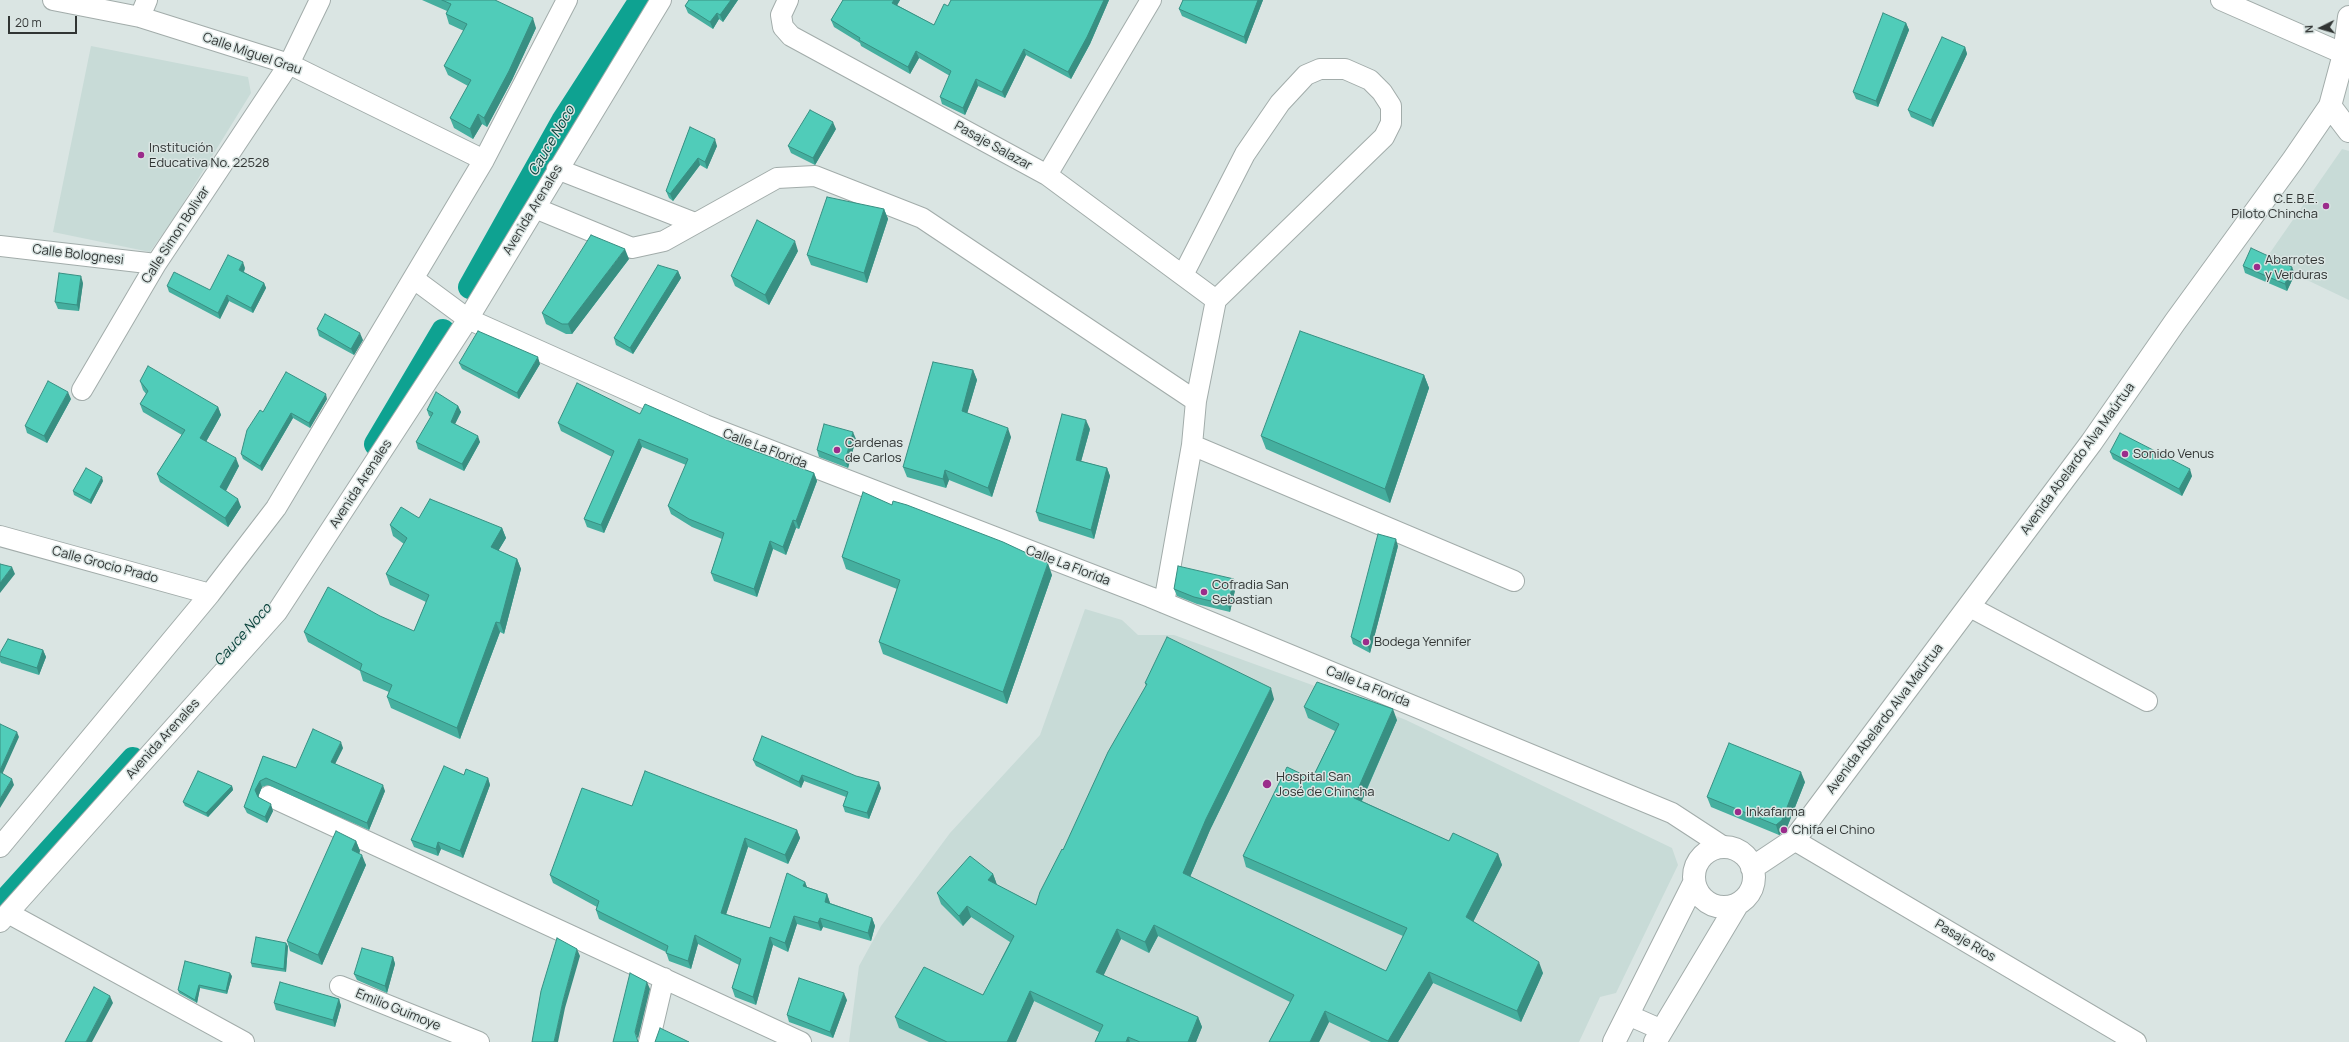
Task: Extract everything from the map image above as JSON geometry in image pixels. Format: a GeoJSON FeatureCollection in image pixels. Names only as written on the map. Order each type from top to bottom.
{"type":"FeatureCollection","features":[{"type":"Feature","properties":{"kind":"street","name":"Calle Miguel Grau"},"geometry":{"type":"LineString","coordinates":[[53,0],[144,8],[288,64],[484,160]]}},
{"type":"Feature","properties":{"kind":"street","name":"Calle Simon Bolivar"},"geometry":{"type":"LineString","coordinates":[[82,390],[156,264],[288,64],[320,0]]}},
{"type":"Feature","properties":{"kind":"street"},"geometry":{"type":"LineString","coordinates":[[0,847],[210,594],[276,508],[484,160],[567,0]]}},
{"type":"Feature","properties":{"kind":"street","name":"Avenida Arenales"},"geometry":{"type":"LineString","coordinates":[[4,918],[277,612],[468,319],[660,0]]}},
{"type":"Feature","properties":{"kind":"street","name":"Pasaje Salazar"},"geometry":{"type":"LineString","coordinates":[[788,0],[781,15],[782,27],[791,36],[1047,175],[1216,300]]}},
{"type":"Feature","properties":{"kind":"street"},"geometry":{"type":"LineString","coordinates":[[1047,175],[1151,0]]}},
{"type":"Feature","properties":{"kind":"street"},"geometry":{"type":"LineString","coordinates":[[2221,0],[2344,54]]}},
{"type":"Feature","properties":{"kind":"street","name":"Avenida Abelardo Alva Maúrtua"},"geometry":{"type":"LineString","coordinates":[[1752,868],[1794,840],[1970,607],[2339,105],[2349,16]]}},
{"type":"Feature","properties":{"kind":"street"},"geometry":{"type":"LineString","coordinates":[[1164,603],[1192,445],[1196,401],[1216,300],[1384,137],[1391,123],[1391,106],[1382,92],[1370,80],[1345,69],[1320,69],[1306,76],[1280,104],[1246,154],[1183,275]]}},
{"type":"Feature","properties":{"kind":"street"},"geometry":{"type":"LineString","coordinates":[[2339,105],[2349,131]]}},
{"type":"Feature","properties":{"kind":"street"},"geometry":{"type":"LineString","coordinates":[[557,169],[695,223]]}},
{"type":"Feature","properties":{"kind":"street"},"geometry":{"type":"LineString","coordinates":[[535,208],[632,248],[664,240],[777,178],[814,176],[922,218],[1196,401]]}},
{"type":"Feature","properties":{"kind":"street","name":"Calle Bolognesi"},"geometry":{"type":"LineString","coordinates":[[0,246],[156,264]]}},
{"type":"Feature","properties":{"kind":"street","name":"Calle La Florida"},"geometry":{"type":"LineString","coordinates":[[414,279],[468,319],[705,425],[1164,603],[1672,812],[1724,847]]}},
{"type":"Feature","properties":{"kind":"street"},"geometry":{"type":"LineString","coordinates":[[1192,445],[1514,581]]}},
{"type":"Feature","properties":{"kind":"street","name":"Calle Grocio Prado"},"geometry":{"type":"LineString","coordinates":[[0,536],[210,594]]}},
{"type":"Feature","properties":{"kind":"street"},"geometry":{"type":"LineString","coordinates":[[1970,607],[2147,701]]}},
{"type":"Feature","properties":{"kind":"street"},"geometry":{"type":"LineString","coordinates":[[269,796],[801,1042]]}},
{"type":"Feature","properties":{"kind":"street","name":"Pasaje Rios"},"geometry":{"type":"LineString","coordinates":[[1794,840],[2136,1042]]}},
{"type":"Feature","properties":{"kind":"street"},"geometry":{"type":"LineString","coordinates":[[1628,1015],[1658,1036],[1737,905],[1750,893],[1753,885],[1752,868],[1742,853],[1724,847],[1707,852],[1701,858],[1694,874],[1694,883],[1698,892],[1710,905],[1719,908],[1737,905]]}},
{"type":"Feature","properties":{"kind":"street"},"geometry":{"type":"LineString","coordinates":[[1614,1042],[1694,883]]}},
{"type":"Feature","properties":{"kind":"street"},"geometry":{"type":"LineString","coordinates":[[4,918],[244,1042]]}},
{"type":"Feature","properties":{"kind":"street"},"geometry":{"type":"LineString","coordinates":[[649,1042],[664,978]]}},
{"type":"Feature","properties":{"kind":"street","name":"Emilio Guimoye"},"geometry":{"type":"LineString","coordinates":[[340,986],[479,1042]]}},
{"type":"Feature","properties":{"kind":"shaded area","name":"Institución Educativa No. 22528"},"geometry":{"type":"Polygon","coordinates":[[[91,46],[248,77],[251,93],[174,218],[150,252],[53,232],[91,46]]]}},
{"type":"Feature","properties":{"kind":"shaded area","name":"C.E.B.E. Piloto Chincha"},"geometry":{"type":"Polygon","coordinates":[[[2342,149],[2349,151],[2349,300],[2265,260],[2342,149]]]}},
{"type":"Feature","properties":{"kind":"shaded area","name":"Hospital San José de Chincha"},"geometry":{"type":"Polygon","coordinates":[[[1085,609],[1122,620],[1138,635],[1174,635],[1406,720],[1672,848],[1678,865],[1616,993],[1600,997],[1579,1042],[849,1042],[859,966],[881,926],[950,833],[1040,735],[1085,609]]]}},
{"type":"Feature","properties":{"kind":"building"},"geometry":{"type":"Polygon","coordinates":[[[442,0],[495,0],[533,18],[509,71],[484,118],[478,114],[470,129],[450,118],[471,80],[444,66],[467,24],[446,14],[451,4],[442,0]]]}},
{"type":"Feature","properties":{"kind":"building"},"geometry":{"type":"Polygon","coordinates":[[[689,0],[731,0],[720,15],[717,13],[710,22],[685,6],[689,0]]]}},
{"type":"Feature","properties":{"kind":"building"},"geometry":{"type":"Polygon","coordinates":[[[843,0],[894,0],[892,3],[934,25],[944,4],[948,6],[951,0],[1104,0],[1087,37],[1068,72],[1024,49],[1002,92],[976,79],[963,108],[940,97],[951,71],[916,51],[908,67],[859,40],[860,38],[831,20],[843,0]]]}},
{"type":"Feature","properties":{"kind":"building"},"geometry":{"type":"Polygon","coordinates":[[[1183,0],[1258,0],[1244,37],[1179,9],[1183,0]]]}},
{"type":"Feature","properties":{"kind":"building"},"geometry":{"type":"Polygon","coordinates":[[[1883,13],[1906,23],[1876,101],[1853,92],[1883,13]]]}},
{"type":"Feature","properties":{"kind":"building"},"geometry":{"type":"Polygon","coordinates":[[[1942,37],[1965,47],[1931,120],[1908,110],[1942,37]]]}},
{"type":"Feature","properties":{"kind":"building"},"geometry":{"type":"Polygon","coordinates":[[[810,110],[833,122],[813,158],[788,146],[810,110]]]}},
{"type":"Feature","properties":{"kind":"building"},"geometry":{"type":"Polygon","coordinates":[[[690,127],[715,139],[705,162],[698,158],[670,194],[666,191],[690,127]]]}},
{"type":"Feature","properties":{"kind":"building"},"geometry":{"type":"Polygon","coordinates":[[[827,197],[884,209],[864,273],[807,255],[827,197]]]}},
{"type":"Feature","properties":{"kind":"building"},"geometry":{"type":"Polygon","coordinates":[[[757,220],[795,241],[765,295],[731,276],[757,220]]]}},
{"type":"Feature","properties":{"kind":"building"},"geometry":{"type":"Polygon","coordinates":[[[591,235],[625,249],[568,324],[562,324],[542,313],[591,235]]]}},
{"type":"Feature","properties":{"kind":"building"},"geometry":{"type":"Polygon","coordinates":[[[2251,248],[2292,267],[2285,284],[2243,266],[2251,248]]]}},
{"type":"Feature","properties":{"kind":"building"},"geometry":{"type":"Polygon","coordinates":[[[228,255],[243,262],[239,270],[264,283],[251,308],[227,295],[218,313],[167,286],[174,272],[210,290],[228,255]]]}},
{"type":"Feature","properties":{"kind":"building"},"geometry":{"type":"Polygon","coordinates":[[[658,265],[678,271],[630,348],[614,338],[658,265]]]}},
{"type":"Feature","properties":{"kind":"building"},"geometry":{"type":"Polygon","coordinates":[[[59,273],[81,276],[77,305],[55,302],[59,273]]]}},
{"type":"Feature","properties":{"kind":"building"},"geometry":{"type":"Polygon","coordinates":[[[325,314],[360,333],[351,349],[317,329],[325,314]]]}},
{"type":"Feature","properties":{"kind":"building"},"geometry":{"type":"Polygon","coordinates":[[[478,331],[538,357],[517,393],[459,363],[478,331]]]}},
{"type":"Feature","properties":{"kind":"building"},"geometry":{"type":"Polygon","coordinates":[[[1300,331],[1424,375],[1385,489],[1261,436],[1300,331]]]}},
{"type":"Feature","properties":{"kind":"building"},"geometry":{"type":"Polygon","coordinates":[[[933,362],[973,370],[962,411],[1008,428],[988,488],[945,470],[943,479],[903,467],[933,362]]]}},
{"type":"Feature","properties":{"kind":"building"},"geometry":{"type":"Polygon","coordinates":[[[148,366],[218,407],[200,438],[236,458],[220,487],[238,499],[225,518],[157,474],[185,430],[140,404],[148,391],[140,381],[148,366]]]}},
{"type":"Feature","properties":{"kind":"building"},"geometry":{"type":"Polygon","coordinates":[[[286,372],[326,394],[309,423],[291,413],[260,466],[241,454],[247,430],[260,410],[263,412],[286,372]]]}},
{"type":"Feature","properties":{"kind":"building"},"geometry":{"type":"Polygon","coordinates":[[[48,381],[68,392],[44,436],[25,426],[48,381]]]}},
{"type":"Feature","properties":{"kind":"building"},"geometry":{"type":"Polygon","coordinates":[[[577,383],[640,414],[645,404],[736,444],[814,473],[796,521],[793,520],[783,547],[770,541],[754,589],[711,573],[724,533],[689,519],[668,506],[688,459],[639,439],[601,525],[584,519],[614,451],[558,423],[577,383]]]}},
{"type":"Feature","properties":{"kind":"building"},"geometry":{"type":"Polygon","coordinates":[[[436,392],[458,406],[451,422],[478,436],[462,464],[416,442],[433,413],[427,410],[436,392]]]}},
{"type":"Feature","properties":{"kind":"building"},"geometry":{"type":"Polygon","coordinates":[[[1062,414],[1086,420],[1076,460],[1107,468],[1091,530],[1036,512],[1062,414]]]}},
{"type":"Feature","properties":{"kind":"building","name":"Cardenas de Carlos"},"geometry":{"type":"Polygon","coordinates":[[[824,424],[853,432],[845,461],[817,450],[824,424]]]}},
{"type":"Feature","properties":{"kind":"building"},"geometry":{"type":"Polygon","coordinates":[[[2120,433],[2190,469],[2179,489],[2110,452],[2120,433]]]}},
{"type":"Feature","properties":{"kind":"building"},"geometry":{"type":"Polygon","coordinates":[[[86,468],[102,477],[90,500],[73,491],[86,468]]]}},
{"type":"Feature","properties":{"kind":"building"},"geometry":{"type":"Polygon","coordinates":[[[863,492],[892,505],[893,501],[907,505],[1003,542],[1048,563],[1003,692],[879,642],[900,580],[842,557],[863,492]]]}},
{"type":"Feature","properties":{"kind":"building"},"geometry":{"type":"Polygon","coordinates":[[[430,499],[502,528],[491,547],[517,559],[500,623],[496,622],[457,728],[387,697],[392,685],[360,670],[362,664],[304,632],[328,587],[380,616],[414,631],[429,595],[386,574],[407,538],[390,525],[401,507],[419,518],[430,499]]]}},
{"type":"Feature","properties":{"kind":"building"},"geometry":{"type":"Polygon","coordinates":[[[1378,534],[1396,539],[1368,646],[1351,637],[1378,534]]]}},
{"type":"Feature","properties":{"kind":"building"},"geometry":{"type":"Polygon","coordinates":[[[0,564],[12,567],[0,583],[0,564]]]}},
{"type":"Feature","properties":{"kind":"building","name":"Cofradia San Sebastian"},"geometry":{"type":"Polygon","coordinates":[[[1178,566],[1234,579],[1228,605],[1194,597],[1174,589],[1178,566]]]}},
{"type":"Feature","properties":{"kind":"building"},"geometry":{"type":"Polygon","coordinates":[[[1167,637],[1271,688],[1206,819],[1183,873],[1386,971],[1407,928],[1243,856],[1287,767],[1312,779],[1339,724],[1304,707],[1317,682],[1393,709],[1354,798],[1449,841],[1453,833],[1498,854],[1466,917],[1539,962],[1517,1011],[1429,972],[1388,1041],[1325,1011],[1310,1042],[1269,1042],[1294,995],[1154,925],[1145,942],[1117,929],[1096,972],[1198,1017],[1188,1042],[1140,1042],[1128,1037],[1126,1042],[1095,1042],[1103,1025],[1030,991],[1007,1042],[947,1042],[895,1017],[924,967],[983,995],[1014,936],[967,906],[959,916],[937,893],[970,856],[993,874],[988,880],[1036,905],[1040,892],[1062,849],[1063,850],[1108,752],[1147,684],[1145,683],[1167,637]]]}},
{"type":"Feature","properties":{"kind":"building"},"geometry":{"type":"Polygon","coordinates":[[[8,639],[43,650],[37,668],[0,656],[0,653],[8,639]]]}},
{"type":"Feature","properties":{"kind":"building"},"geometry":{"type":"Polygon","coordinates":[[[0,724],[17,732],[0,770],[0,724]]]}},
{"type":"Feature","properties":{"kind":"building"},"geometry":{"type":"Polygon","coordinates":[[[313,729],[341,742],[331,762],[383,785],[367,823],[266,778],[260,781],[255,790],[258,797],[271,804],[265,817],[244,807],[263,756],[296,768],[313,729]]]}},
{"type":"Feature","properties":{"kind":"building"},"geometry":{"type":"Polygon","coordinates":[[[762,736],[856,776],[879,782],[867,813],[843,806],[848,792],[802,775],[799,782],[753,760],[762,736]]]}},
{"type":"Feature","properties":{"kind":"building"},"geometry":{"type":"Polygon","coordinates":[[[1729,743],[1801,772],[1782,820],[1776,825],[1707,797],[1729,743]]]}},
{"type":"Feature","properties":{"kind":"building"},"geometry":{"type":"Polygon","coordinates":[[[444,766],[464,775],[466,769],[488,778],[460,851],[438,842],[436,849],[411,840],[444,766]]]}},
{"type":"Feature","properties":{"kind":"building"},"geometry":{"type":"Polygon","coordinates":[[[198,771],[232,786],[206,813],[183,802],[198,771]]]}},
{"type":"Feature","properties":{"kind":"building"},"geometry":{"type":"Polygon","coordinates":[[[645,771],[797,830],[785,855],[745,838],[721,913],[770,928],[787,873],[805,882],[803,886],[827,894],[825,902],[872,918],[868,933],[820,918],[818,923],[794,916],[785,943],[770,937],[753,997],[732,988],[741,959],[695,935],[688,961],[666,953],[668,946],[596,910],[599,901],[550,875],[582,788],[632,806],[645,771]]]}},
{"type":"Feature","properties":{"kind":"building"},"geometry":{"type":"Polygon","coordinates":[[[0,772],[12,779],[0,799],[0,772]]]}},
{"type":"Feature","properties":{"kind":"building"},"geometry":{"type":"Polygon","coordinates":[[[336,831],[356,841],[352,850],[362,855],[318,955],[287,941],[336,831]]]}},
{"type":"Feature","properties":{"kind":"building"},"geometry":{"type":"Polygon","coordinates":[[[256,937],[286,943],[284,969],[251,963],[256,937]]]}},
{"type":"Feature","properties":{"kind":"building"},"geometry":{"type":"Polygon","coordinates":[[[557,938],[577,949],[554,1042],[532,1042],[541,991],[557,938]]]}},
{"type":"Feature","properties":{"kind":"building"},"geometry":{"type":"Polygon","coordinates":[[[362,948],[393,957],[385,986],[354,974],[362,948]]]}},
{"type":"Feature","properties":{"kind":"building"},"geometry":{"type":"Polygon","coordinates":[[[185,961],[230,973],[226,991],[199,985],[195,1000],[178,990],[185,961]]]}},
{"type":"Feature","properties":{"kind":"building"},"geometry":{"type":"Polygon","coordinates":[[[630,973],[647,982],[635,1032],[638,1042],[613,1042],[630,973]]]}},
{"type":"Feature","properties":{"kind":"building"},"geometry":{"type":"Polygon","coordinates":[[[799,978],[844,993],[830,1032],[787,1015],[799,978]]]}},
{"type":"Feature","properties":{"kind":"building"},"geometry":{"type":"Polygon","coordinates":[[[280,982],[339,999],[333,1020],[274,1003],[280,982]]]}},
{"type":"Feature","properties":{"kind":"building"},"geometry":{"type":"Polygon","coordinates":[[[94,987],[110,996],[86,1042],[65,1042],[94,987]]]}},
{"type":"Feature","properties":{"kind":"building"},"geometry":{"type":"Polygon","coordinates":[[[660,1028],[689,1042],[655,1042],[660,1028]]]}},
{"type":"Feature","properties":{"kind":"waterway","name":"Cauce Noco"},"geometry":{"type":"LineString","coordinates":[[470,287],[563,121],[641,0]]}},
{"type":"Feature","properties":{"kind":"waterway","name":"Cauce Noco"},"geometry":{"type":"LineString","coordinates":[[376,444],[443,331]]}},
{"type":"Feature","properties":{"kind":"waterway","name":"Cauce Noco"},"geometry":{"type":"LineString","coordinates":[[0,906],[133,759]]}},
{"type":"Feature","properties":{"kind":"place","name":"Institución Educativa No. 22528"},"geometry":{"type":"Point","coordinates":[141,155]}},
{"type":"Feature","properties":{"kind":"place","name":"C.E.B.E. Piloto Chincha"},"geometry":{"type":"Point","coordinates":[2326,206]}},
{"type":"Feature","properties":{"kind":"place","name":"Abarrotes y Verduras"},"geometry":{"type":"Point","coordinates":[2257,267]}},
{"type":"Feature","properties":{"kind":"place","name":"Cardenas de Carlos"},"geometry":{"type":"Point","coordinates":[837,450]}},
{"type":"Feature","properties":{"kind":"place","name":"Sonido Venus"},"geometry":{"type":"Point","coordinates":[2125,454]}},
{"type":"Feature","properties":{"kind":"place","name":"Cofradia San Sebastian"},"geometry":{"type":"Point","coordinates":[1204,592]}},
{"type":"Feature","properties":{"kind":"place","name":"Bodega Yennifer"},"geometry":{"type":"Point","coordinates":[1366,642]}},
{"type":"Feature","properties":{"kind":"place","name":"Hospital San José de Chincha"},"geometry":{"type":"Point","coordinates":[1267,784]}},
{"type":"Feature","properties":{"kind":"place","name":"Inkafarma"},"geometry":{"type":"Point","coordinates":[1738,812]}},
{"type":"Feature","properties":{"kind":"place","name":"Chifa el Chino"},"geometry":{"type":"Point","coordinates":[1784,830]}}]}
